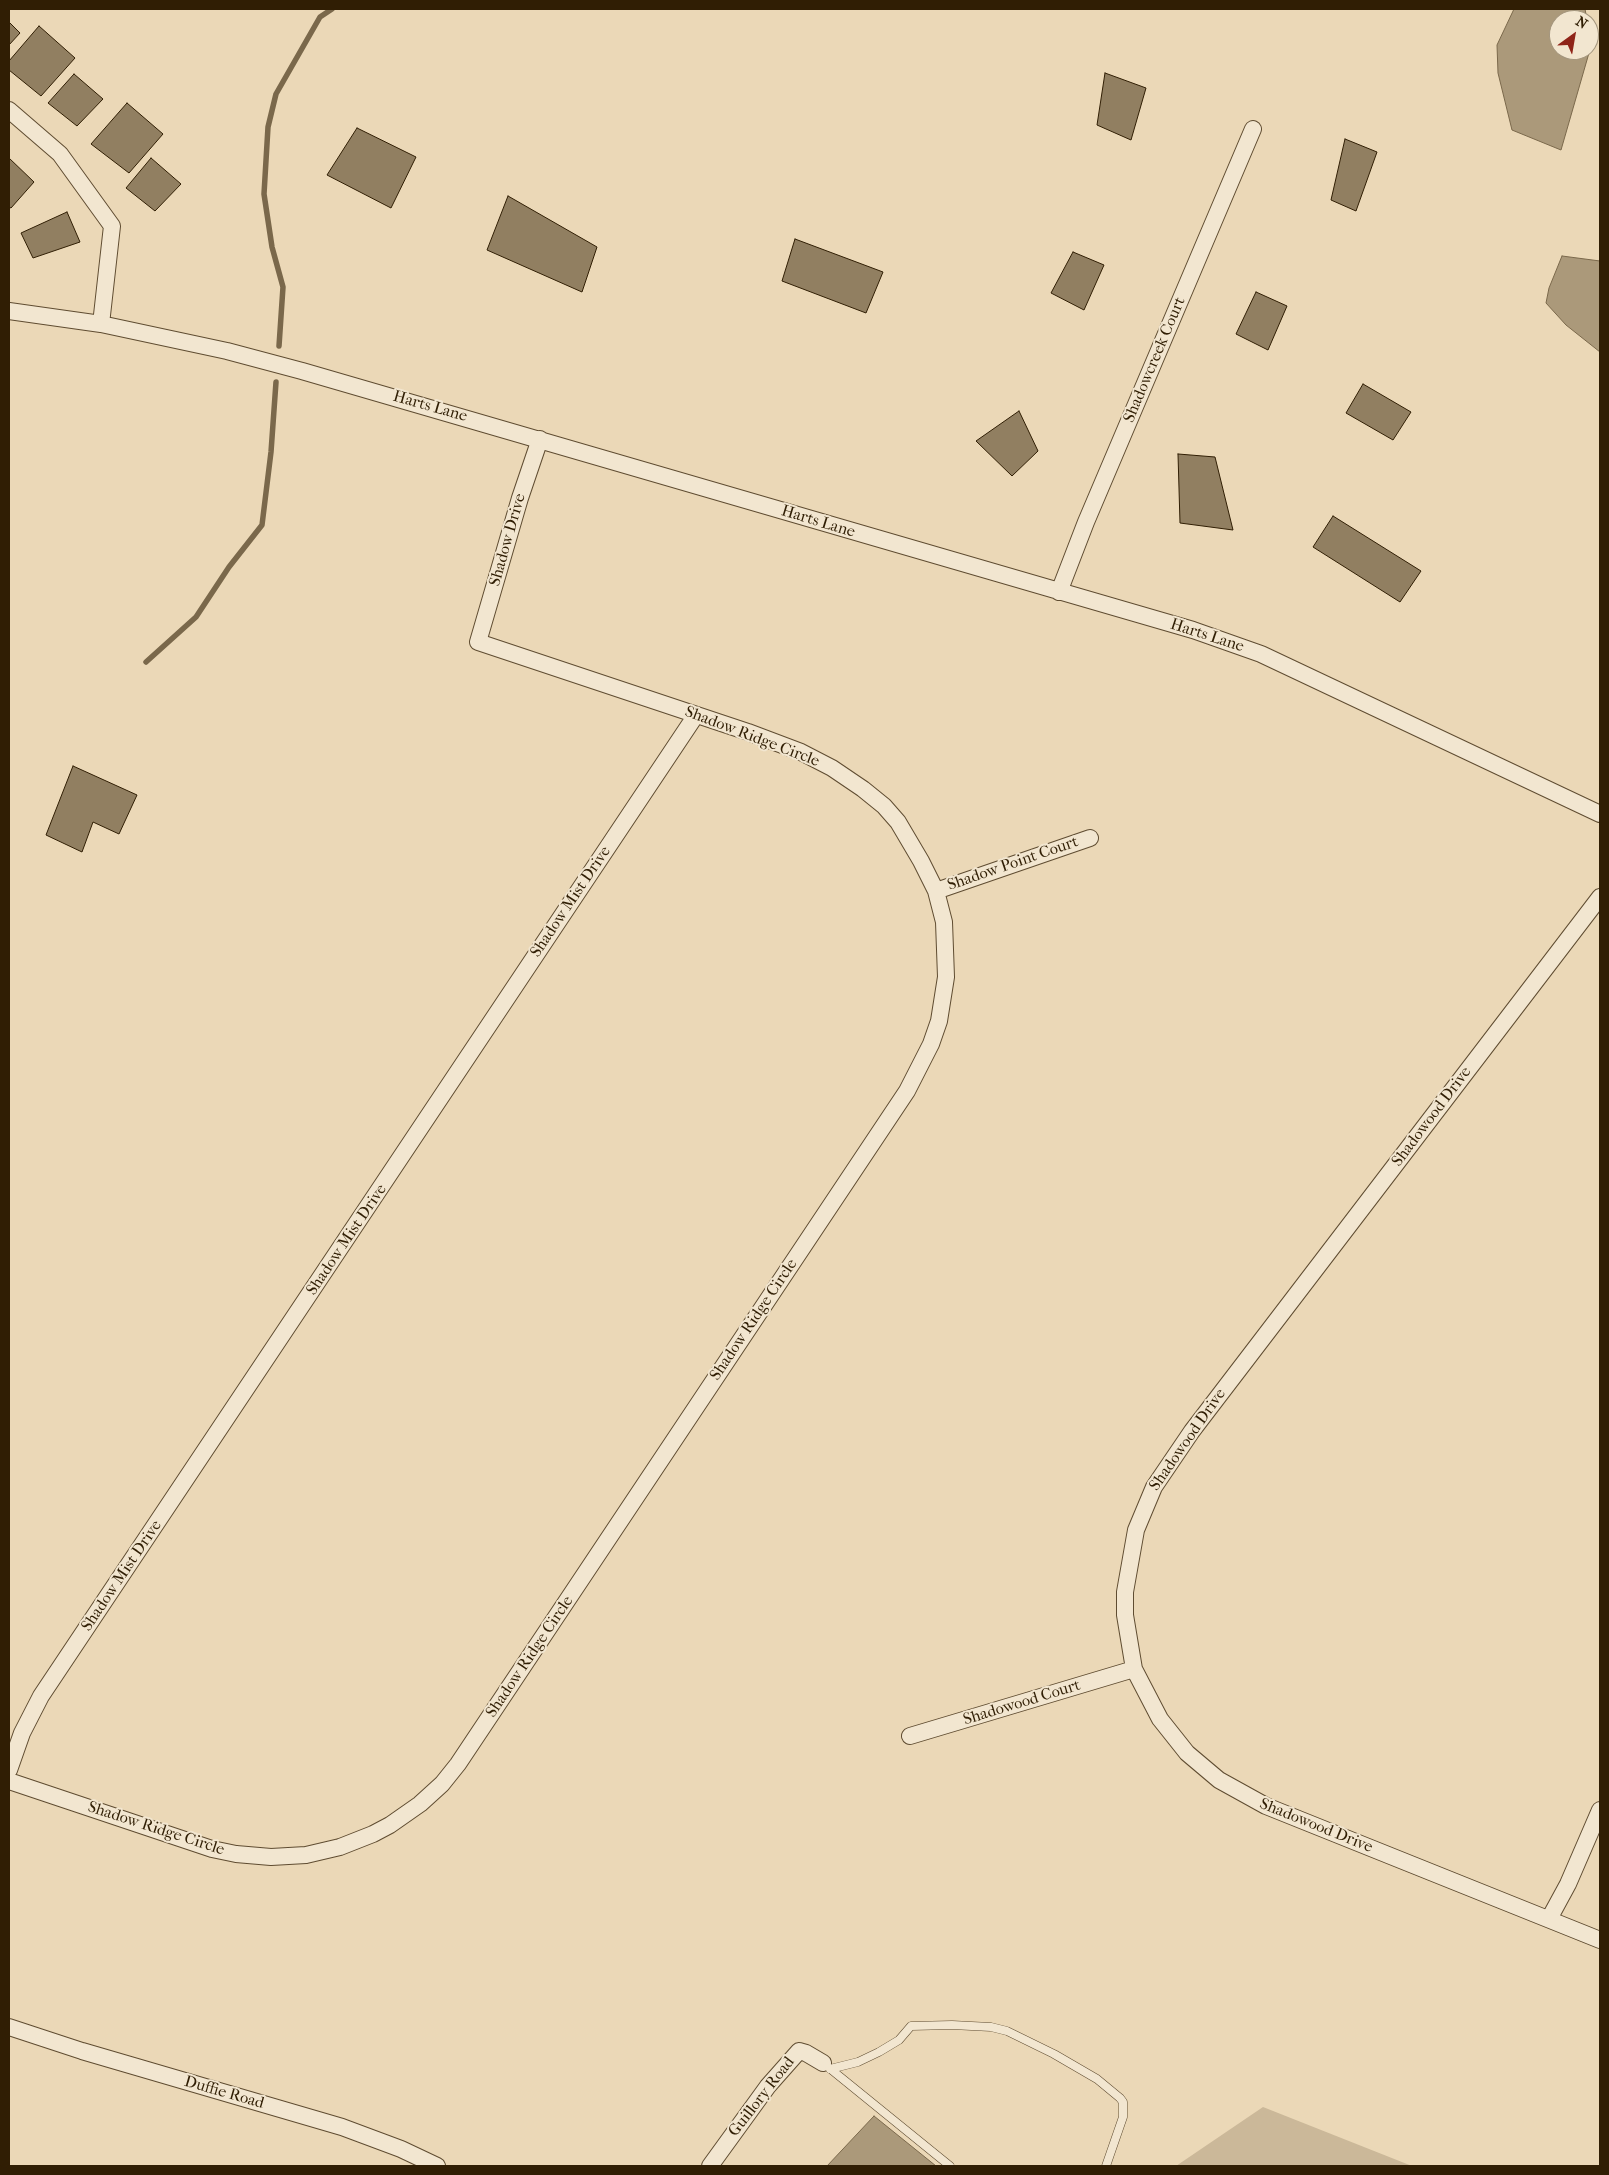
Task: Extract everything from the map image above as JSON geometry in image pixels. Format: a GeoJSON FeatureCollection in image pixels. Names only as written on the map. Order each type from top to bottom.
{"type":"FeatureCollection","features":[{"type":"Feature","properties":{"kind":"street"},"geometry":{"type":"LineString","coordinates":[[9,110],[60,154],[112,226],[101,324]]}},
{"type":"Feature","properties":{"kind":"street","name":"Shadowcreek Court"},"geometry":{"type":"LineString","coordinates":[[1059,592],[1086,522],[1253,129]]}},
{"type":"Feature","properties":{"kind":"street","name":"Harts Lane"},"geometry":{"type":"LineString","coordinates":[[9,311],[101,324],[227,351],[302,371],[1194,630],[1261,654],[1600,814]]}},
{"type":"Feature","properties":{"kind":"street","name":"Shadow Drive"},"geometry":{"type":"LineString","coordinates":[[478,642],[520,498],[540,439]]}},
{"type":"Feature","properties":{"kind":"street","name":"Shadow Ridge Circle"},"geometry":{"type":"LineString","coordinates":[[9,1781],[202,1847],[236,1854],[271,1857],[306,1855],[340,1847],[390,1825],[420,1804],[442,1784],[458,1764],[902,1100],[923,1064],[939,1021],[946,978],[944,922],[936,890],[898,822],[884,806],[864,789],[832,768],[801,752],[748,732],[478,642]]}},
{"type":"Feature","properties":{"kind":"street","name":"Shadow Mist Drive"},"geometry":{"type":"LineString","coordinates":[[9,1770],[22,1733],[41,1696],[696,715]]}},
{"type":"Feature","properties":{"kind":"street","name":"Shadow Point Court"},"geometry":{"type":"LineString","coordinates":[[936,890],[1090,838]]}},
{"type":"Feature","properties":{"kind":"street","name":"Shadowood Drive"},"geometry":{"type":"LineString","coordinates":[[1600,897],[1192,1431],[1154,1487],[1144,1507],[1136,1530],[1125,1592],[1125,1615],[1134,1669],[1160,1719],[1187,1753],[1219,1780],[1242,1795],[1266,1806],[1600,1940]]}},
{"type":"Feature","properties":{"kind":"street","name":"Shadowood Court"},"geometry":{"type":"LineString","coordinates":[[910,1736],[1134,1669]]}},
{"type":"Feature","properties":{"kind":"street"},"geometry":{"type":"LineString","coordinates":[[1549,1919],[1568,1884],[1600,1810]]}},
{"type":"Feature","properties":{"kind":"street","name":"Duffie Road"},"geometry":{"type":"LineString","coordinates":[[9,2028],[342,2127],[401,2149],[437,2166]]}},
{"type":"Feature","properties":{"kind":"street","name":"Guillory Road"},"geometry":{"type":"LineString","coordinates":[[710,2166],[768,2086],[798,2051],[806,2053],[827,2066]]}},
{"type":"Feature","properties":{"kind":"lane"},"geometry":{"type":"LineString","coordinates":[[827,2066],[858,2062],[880,2052],[899,2040],[911,2026],[952,2024],[1007,2031],[1054,2054],[1097,2079],[1123,2102],[1122,2117],[1106,2166]]}},
{"type":"Feature","properties":{"kind":"lane"},"geometry":{"type":"LineString","coordinates":[[827,2066],[950,2166]]}},
{"type":"Feature","properties":{"kind":"shaded area"},"geometry":{"type":"Polygon","coordinates":[[[1514,9],[1585,9],[1549,10],[1549,60],[1587,60],[1561,150],[1512,130],[1498,73],[1497,45],[1514,9]]]}},
{"type":"Feature","properties":{"kind":"shaded area"},"geometry":{"type":"Polygon","coordinates":[[[1562,256],[1600,261],[1600,352],[1566,325],[1546,303],[1549,288],[1562,256]]]}},
{"type":"Feature","properties":{"kind":"shaded area"},"geometry":{"type":"Polygon","coordinates":[[[1263,2107],[1412,2166],[1176,2166],[1263,2107]]]}},
{"type":"Feature","properties":{"kind":"shaded area"},"geometry":{"type":"Polygon","coordinates":[[[874,2116],[936,2166],[827,2166],[874,2116]]]}},
{"type":"Feature","properties":{"kind":"building"},"geometry":{"type":"Polygon","coordinates":[[[9,22],[20,33],[9,45],[9,22]]]}},
{"type":"Feature","properties":{"kind":"building"},"geometry":{"type":"Polygon","coordinates":[[[39,26],[75,58],[41,96],[9,70],[9,61],[39,26]]]}},
{"type":"Feature","properties":{"kind":"building"},"geometry":{"type":"Polygon","coordinates":[[[1105,73],[1146,88],[1131,140],[1097,125],[1105,73]]]}},
{"type":"Feature","properties":{"kind":"building"},"geometry":{"type":"Polygon","coordinates":[[[74,74],[103,99],[77,126],[48,103],[74,74]]]}},
{"type":"Feature","properties":{"kind":"building"},"geometry":{"type":"Polygon","coordinates":[[[127,103],[163,134],[129,173],[91,144],[127,103]]]}},
{"type":"Feature","properties":{"kind":"building"},"geometry":{"type":"Polygon","coordinates":[[[357,128],[416,157],[391,208],[327,175],[357,128]]]}},
{"type":"Feature","properties":{"kind":"building"},"geometry":{"type":"Polygon","coordinates":[[[1345,139],[1377,152],[1356,211],[1331,200],[1345,139]]]}},
{"type":"Feature","properties":{"kind":"building"},"geometry":{"type":"Polygon","coordinates":[[[9,158],[34,182],[11,208],[9,207],[9,158]]]}},
{"type":"Feature","properties":{"kind":"building"},"geometry":{"type":"Polygon","coordinates":[[[151,158],[181,184],[155,211],[126,188],[151,158]]]}},
{"type":"Feature","properties":{"kind":"building"},"geometry":{"type":"Polygon","coordinates":[[[508,196],[597,247],[582,292],[487,250],[508,196]]]}},
{"type":"Feature","properties":{"kind":"building"},"geometry":{"type":"Polygon","coordinates":[[[67,212],[80,242],[33,258],[21,233],[67,212]]]}},
{"type":"Feature","properties":{"kind":"building"},"geometry":{"type":"Polygon","coordinates":[[[795,239],[883,272],[866,313],[782,281],[795,239]]]}},
{"type":"Feature","properties":{"kind":"building"},"geometry":{"type":"Polygon","coordinates":[[[1073,252],[1104,265],[1084,310],[1051,293],[1073,252]]]}},
{"type":"Feature","properties":{"kind":"building"},"geometry":{"type":"Polygon","coordinates":[[[1256,292],[1287,306],[1268,350],[1236,334],[1256,292]]]}},
{"type":"Feature","properties":{"kind":"building"},"geometry":{"type":"Polygon","coordinates":[[[1363,384],[1411,412],[1393,440],[1346,413],[1363,384]]]}},
{"type":"Feature","properties":{"kind":"building"},"geometry":{"type":"Polygon","coordinates":[[[1019,411],[1038,451],[1012,476],[976,441],[1019,411]]]}},
{"type":"Feature","properties":{"kind":"building"},"geometry":{"type":"Polygon","coordinates":[[[1178,454],[1215,457],[1233,530],[1180,523],[1178,454]]]}},
{"type":"Feature","properties":{"kind":"building"},"geometry":{"type":"Polygon","coordinates":[[[1333,516],[1421,571],[1400,602],[1313,547],[1333,516]]]}},
{"type":"Feature","properties":{"kind":"building"},"geometry":{"type":"Polygon","coordinates":[[[73,766],[137,795],[119,834],[93,822],[82,852],[46,835],[73,766]]]}},
{"type":"Feature","properties":{"kind":"waterway"},"geometry":{"type":"LineString","coordinates":[[279,346],[283,287],[272,247],[264,194],[268,127],[276,94],[320,17],[332,9]]}},
{"type":"Feature","properties":{"kind":"waterway"},"geometry":{"type":"LineString","coordinates":[[146,662],[196,617],[229,567],[262,525],[271,452],[276,382]]}}]}
